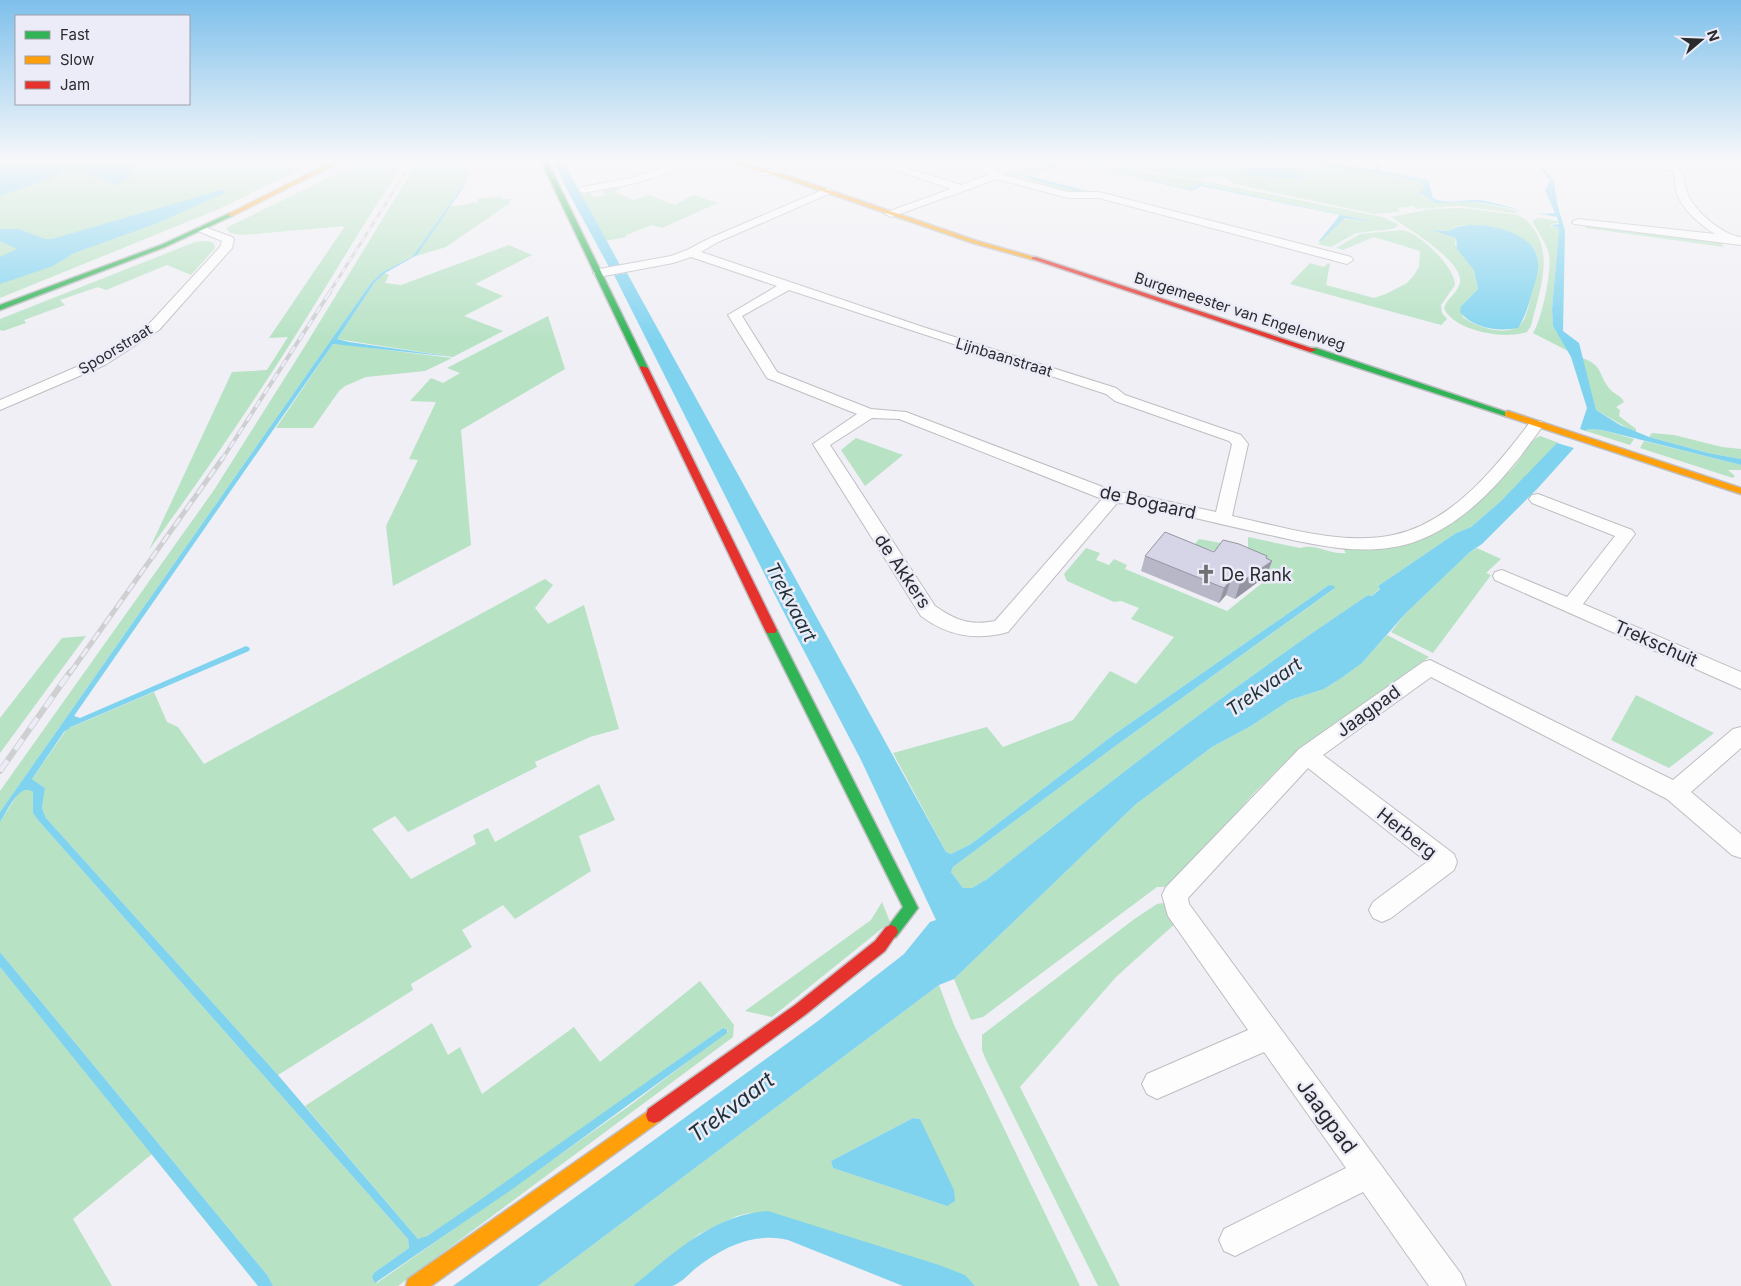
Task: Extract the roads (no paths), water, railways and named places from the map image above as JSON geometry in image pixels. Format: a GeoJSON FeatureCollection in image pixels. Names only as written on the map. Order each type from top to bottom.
{"type":"FeatureCollection","features":[{"type":"Feature","properties":{"kind":"street"},"geometry":{"type":"LineString","coordinates":[[0,308],[121,263],[218,221]]}},
{"type":"Feature","properties":{"kind":"street"},"geometry":{"type":"LineString","coordinates":[[415,1286],[759,1039],[861,962],[880,946],[911,908],[788,666],[573,221]]}},
{"type":"Feature","properties":{"kind":"street"},"geometry":{"type":"LineString","coordinates":[[599,273],[673,259],[691,253],[696,248],[758,221]]}},
{"type":"Feature","properties":{"kind":"street","name":"Burgemeester van Engelenweg"},"geometry":{"type":"LineString","coordinates":[[912,221],[975,242],[1020,254],[1485,409],[1741,491]]}},
{"type":"Feature","properties":{"kind":"street"},"geometry":{"type":"LineString","coordinates":[[1199,221],[1347,260]]}},
{"type":"Feature","properties":{"kind":"street"},"geometry":{"type":"LineString","coordinates":[[1705,221],[1736,241],[1741,254]]}},
{"type":"Feature","properties":{"kind":"street"},"geometry":{"type":"LineString","coordinates":[[1578,222],[1736,241]]}},
{"type":"Feature","properties":{"kind":"street","name":"Spoorstraat"},"geometry":{"type":"LineString","coordinates":[[0,405],[100,362],[154,327],[226,248],[228,239],[202,229]]}},
{"type":"Feature","properties":{"kind":"street","name":"Lijnbaanstraat"},"geometry":{"type":"LineString","coordinates":[[691,253],[918,330],[1111,391],[1120,398],[1235,438],[1240,444],[1223,519]]}},
{"type":"Feature","properties":{"kind":"street","name":"de Bogaard"},"geometry":{"type":"LineString","coordinates":[[787,286],[735,315],[772,375],[869,413],[902,415],[1113,497],[1134,499],[1334,542],[1381,542],[1410,537],[1433,526],[1454,511],[1512,458],[1536,424]]}},
{"type":"Feature","properties":{"kind":"street","name":"de Akkers"},"geometry":{"type":"LineString","coordinates":[[869,413],[821,444],[928,611],[945,624],[978,632],[1001,628],[1113,497]]}},
{"type":"Feature","properties":{"kind":"street"},"geometry":{"type":"LineString","coordinates":[[1538,499],[1626,534],[1571,606]]}},
{"type":"Feature","properties":{"kind":"street","name":"Trekschuit"},"geometry":{"type":"LineString","coordinates":[[1502,576],[1741,681]]}},
{"type":"Feature","properties":{"kind":"street","name":"Jaagpad"},"geometry":{"type":"LineString","coordinates":[[1449,1286],[1177,908],[1175,895],[1308,755],[1430,667],[1675,792]]}},
{"type":"Feature","properties":{"kind":"street"},"geometry":{"type":"LineString","coordinates":[[1741,735],[1675,792],[1741,848]]}},
{"type":"Feature","properties":{"kind":"street","name":"Herberg"},"geometry":{"type":"LineString","coordinates":[[1308,755],[1445,862],[1382,910]]}},
{"type":"Feature","properties":{"kind":"street"},"geometry":{"type":"LineString","coordinates":[[1157,1084],[1269,1035]]}},
{"type":"Feature","properties":{"kind":"street","name":"Jaagpad"},"geometry":{"type":"LineString","coordinates":[[1236,1240],[1368,1173]]}},
{"type":"Feature","properties":{"kind":"water"},"geometry":{"type":"Polygon","coordinates":[[[114,221],[162,221],[74,253],[53,266],[0,284],[0,257],[17,249],[0,241],[0,229],[19,229],[45,239],[52,239],[114,221]]]}},
{"type":"Feature","properties":{"kind":"water"},"geometry":{"type":"Polygon","coordinates":[[[438,221],[440,221],[417,255],[385,273],[375,282],[337,339],[453,357],[333,344],[74,716],[80,718],[246,646],[250,648],[249,651],[71,727],[64,732],[32,779],[45,788],[42,808],[46,818],[278,1075],[418,1239],[427,1236],[470,1207],[723,1028],[727,1029],[727,1033],[514,1188],[375,1283],[372,1277],[375,1272],[409,1248],[408,1239],[37,819],[33,813],[33,792],[28,790],[18,794],[0,822],[0,812],[371,283],[381,273],[413,256],[438,221]]]}},
{"type":"Feature","properties":{"kind":"water"},"geometry":{"type":"Polygon","coordinates":[[[584,221],[596,221],[620,265],[609,267],[584,221]]]}},
{"type":"Feature","properties":{"kind":"water"},"geometry":{"type":"Polygon","coordinates":[[[1335,221],[1342,221],[1320,242],[1335,221]]]}},
{"type":"Feature","properties":{"kind":"water"},"geometry":{"type":"Polygon","coordinates":[[[1558,221],[1562,221],[1565,231],[1563,331],[1579,343],[1596,410],[1620,425],[1649,437],[1708,453],[1741,459],[1741,465],[1602,430],[1588,429],[1586,431],[1580,429],[1587,408],[1571,357],[1553,326],[1552,309],[1559,229],[1551,225],[1559,224],[1558,221]]]}},
{"type":"Feature","properties":{"kind":"water"},"geometry":{"type":"Polygon","coordinates":[[[1469,225],[1489,226],[1511,232],[1530,244],[1535,252],[1538,270],[1523,320],[1518,328],[1486,328],[1472,322],[1460,312],[1461,306],[1478,289],[1474,270],[1457,249],[1456,238],[1431,230],[1450,231],[1456,227],[1469,225]]]}},
{"type":"Feature","properties":{"kind":"water","name":"Trekvaart"},"geometry":{"type":"Polygon","coordinates":[[[627,273],[946,852],[951,854],[971,844],[1116,733],[1329,585],[1334,586],[1335,588],[1114,747],[953,867],[951,872],[963,888],[972,888],[987,879],[1127,769],[1270,663],[1368,595],[1372,596],[1380,589],[1378,586],[1456,533],[1471,527],[1501,501],[1557,443],[1574,448],[1538,488],[1482,544],[1470,552],[1406,613],[1362,663],[1324,689],[1290,700],[1251,726],[1212,747],[1135,805],[954,979],[939,985],[538,1286],[453,1286],[818,1021],[904,954],[930,922],[936,920],[861,760],[781,607],[614,275],[627,273]]]}},
{"type":"Feature","properties":{"kind":"water"},"geometry":{"type":"Polygon","coordinates":[[[0,952],[268,1276],[273,1286],[258,1286],[0,967],[0,952]]]}},
{"type":"Feature","properties":{"kind":"water"},"geometry":{"type":"Polygon","coordinates":[[[913,1118],[920,1119],[954,1190],[955,1201],[947,1206],[833,1168],[831,1161],[913,1118]]]}},
{"type":"Feature","properties":{"kind":"water"},"geometry":{"type":"Polygon","coordinates":[[[768,1211],[939,1265],[965,1275],[975,1286],[903,1286],[788,1240],[763,1238],[739,1243],[728,1248],[706,1260],[675,1285],[633,1286],[679,1249],[712,1228],[748,1214],[768,1211]]]}},
{"type":"Feature","properties":{"kind":"railway"},"geometry":{"type":"LineString","coordinates":[[329,293],[375,221]]}},
{"type":"Feature","properties":{"kind":"railway"},"geometry":{"type":"LineString","coordinates":[[221,461],[330,292]]}},
{"type":"Feature","properties":{"kind":"railway"},"geometry":{"type":"LineString","coordinates":[[70,673],[222,459]]}},
{"type":"Feature","properties":{"kind":"railway"},"geometry":{"type":"LineString","coordinates":[[0,771],[70,672]]}},
{"type":"Feature","properties":{"kind":"place","name":"De Rank"},"geometry":{"type":"Point","coordinates":[1206,574]}}]}
